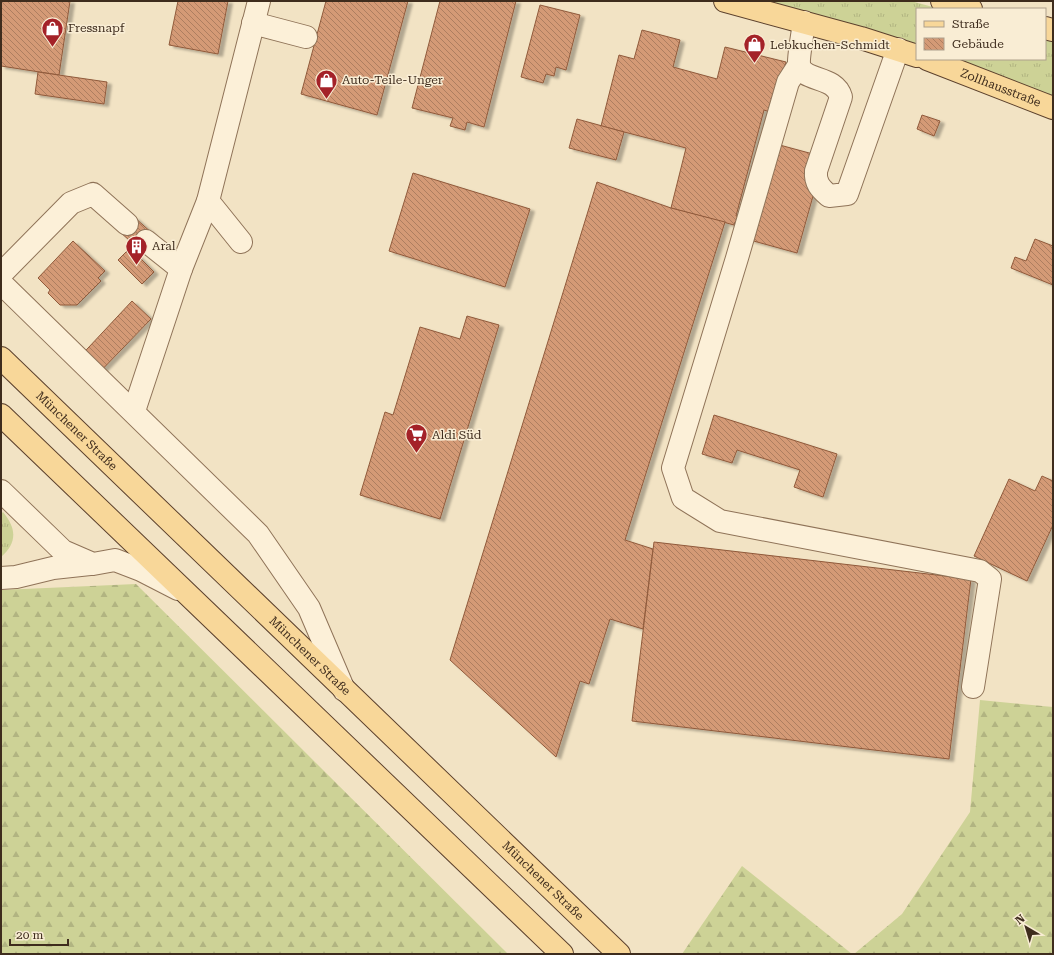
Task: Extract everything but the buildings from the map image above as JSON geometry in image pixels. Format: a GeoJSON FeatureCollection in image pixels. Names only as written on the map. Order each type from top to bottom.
{"type":"FeatureCollection","features":[{"type":"Feature","properties":{"kind":"main road"},"geometry":{"type":"LineString","coordinates":[[725,1],[908,52]]}},
{"type":"Feature","properties":{"kind":"main road"},"geometry":{"type":"LineString","coordinates":[[942,1],[967,8]]}},
{"type":"Feature","properties":{"kind":"main road","name":"Zollhausstraße"},"geometry":{"type":"LineString","coordinates":[[929,60],[1053,108]]}},
{"type":"Feature","properties":{"kind":"main road","name":"Münchener Straße"},"geometry":{"type":"LineString","coordinates":[[1,358],[619,954]]}},
{"type":"Feature","properties":{"kind":"main road"},"geometry":{"type":"LineString","coordinates":[[1,415],[562,954]]}},
{"type":"Feature","properties":{"kind":"street"},"geometry":{"type":"LineString","coordinates":[[134,411],[181,269],[208,201],[259,1]]}},
{"type":"Feature","properties":{"kind":"street"},"geometry":{"type":"LineString","coordinates":[[804,22],[799,65],[788,82],[737,258],[673,468],[683,498],[720,521],[980,571],[990,579],[973,687]]}},
{"type":"Feature","properties":{"kind":"street"},"geometry":{"type":"LineString","coordinates":[[253,24],[306,37]]}},
{"type":"Feature","properties":{"kind":"street"},"geometry":{"type":"LineString","coordinates":[[799,65],[803,72],[834,84],[839,90],[841,97],[816,171],[816,180],[821,189],[829,196],[847,194],[908,52]]}},
{"type":"Feature","properties":{"kind":"street"},"geometry":{"type":"LineString","coordinates":[[1,274],[71,203],[93,194],[127,224]]}},
{"type":"Feature","properties":{"kind":"street"},"geometry":{"type":"LineString","coordinates":[[208,201],[241,242]]}},
{"type":"Feature","properties":{"kind":"street"},"geometry":{"type":"LineString","coordinates":[[146,241],[181,269]]}},
{"type":"Feature","properties":{"kind":"street"},"geometry":{"type":"LineString","coordinates":[[1,283],[134,411],[258,534],[309,608],[345,691]]}},
{"type":"Feature","properties":{"kind":"street"},"geometry":{"type":"LineString","coordinates":[[1,492],[63,551],[93,564]]}},
{"type":"Feature","properties":{"kind":"street"},"geometry":{"type":"LineString","coordinates":[[1,578],[16,577],[53,568],[115,560],[141,570],[186,593]]}},
{"type":"Feature","properties":{"kind":"green space"},"geometry":{"type":"Polygon","coordinates":[[[740,1],[911,1],[936,8],[916,8],[916,53],[740,1]]]}},
{"type":"Feature","properties":{"kind":"green space"},"geometry":{"type":"Polygon","coordinates":[[[1046,38],[1053,40],[1053,106],[936,60],[1046,60],[1046,38]]]}},
{"type":"Feature","properties":{"kind":"green space"},"geometry":{"type":"Polygon","coordinates":[[[3,512],[13,529],[13,540],[1,557],[1,514],[3,512]]]}},
{"type":"Feature","properties":{"kind":"green space"},"geometry":{"type":"Polygon","coordinates":[[[136,584],[508,954],[1,954],[1,590],[136,584]]]}},
{"type":"Feature","properties":{"kind":"green space"},"geometry":{"type":"Polygon","coordinates":[[[980,700],[1053,707],[1053,954],[854,954],[902,914],[970,812],[980,700]]]}},
{"type":"Feature","properties":{"kind":"green space"},"geometry":{"type":"Polygon","coordinates":[[[742,866],[852,954],[682,954],[742,866]]]}},
{"type":"Feature","properties":{"kind":"place","name":"Fressnapf"},"geometry":{"type":"Point","coordinates":[53,48]}},
{"type":"Feature","properties":{"kind":"place","name":"Lebkuchen-Schmidt"},"geometry":{"type":"Point","coordinates":[754,64]}},
{"type":"Feature","properties":{"kind":"place","name":"Auto-Teile-Unger"},"geometry":{"type":"Point","coordinates":[327,100]}},
{"type":"Feature","properties":{"kind":"place","name":"Aral"},"geometry":{"type":"Point","coordinates":[136,266]}},
{"type":"Feature","properties":{"kind":"place","name":"Aldi Süd"},"geometry":{"type":"Point","coordinates":[416,454]}}]}
